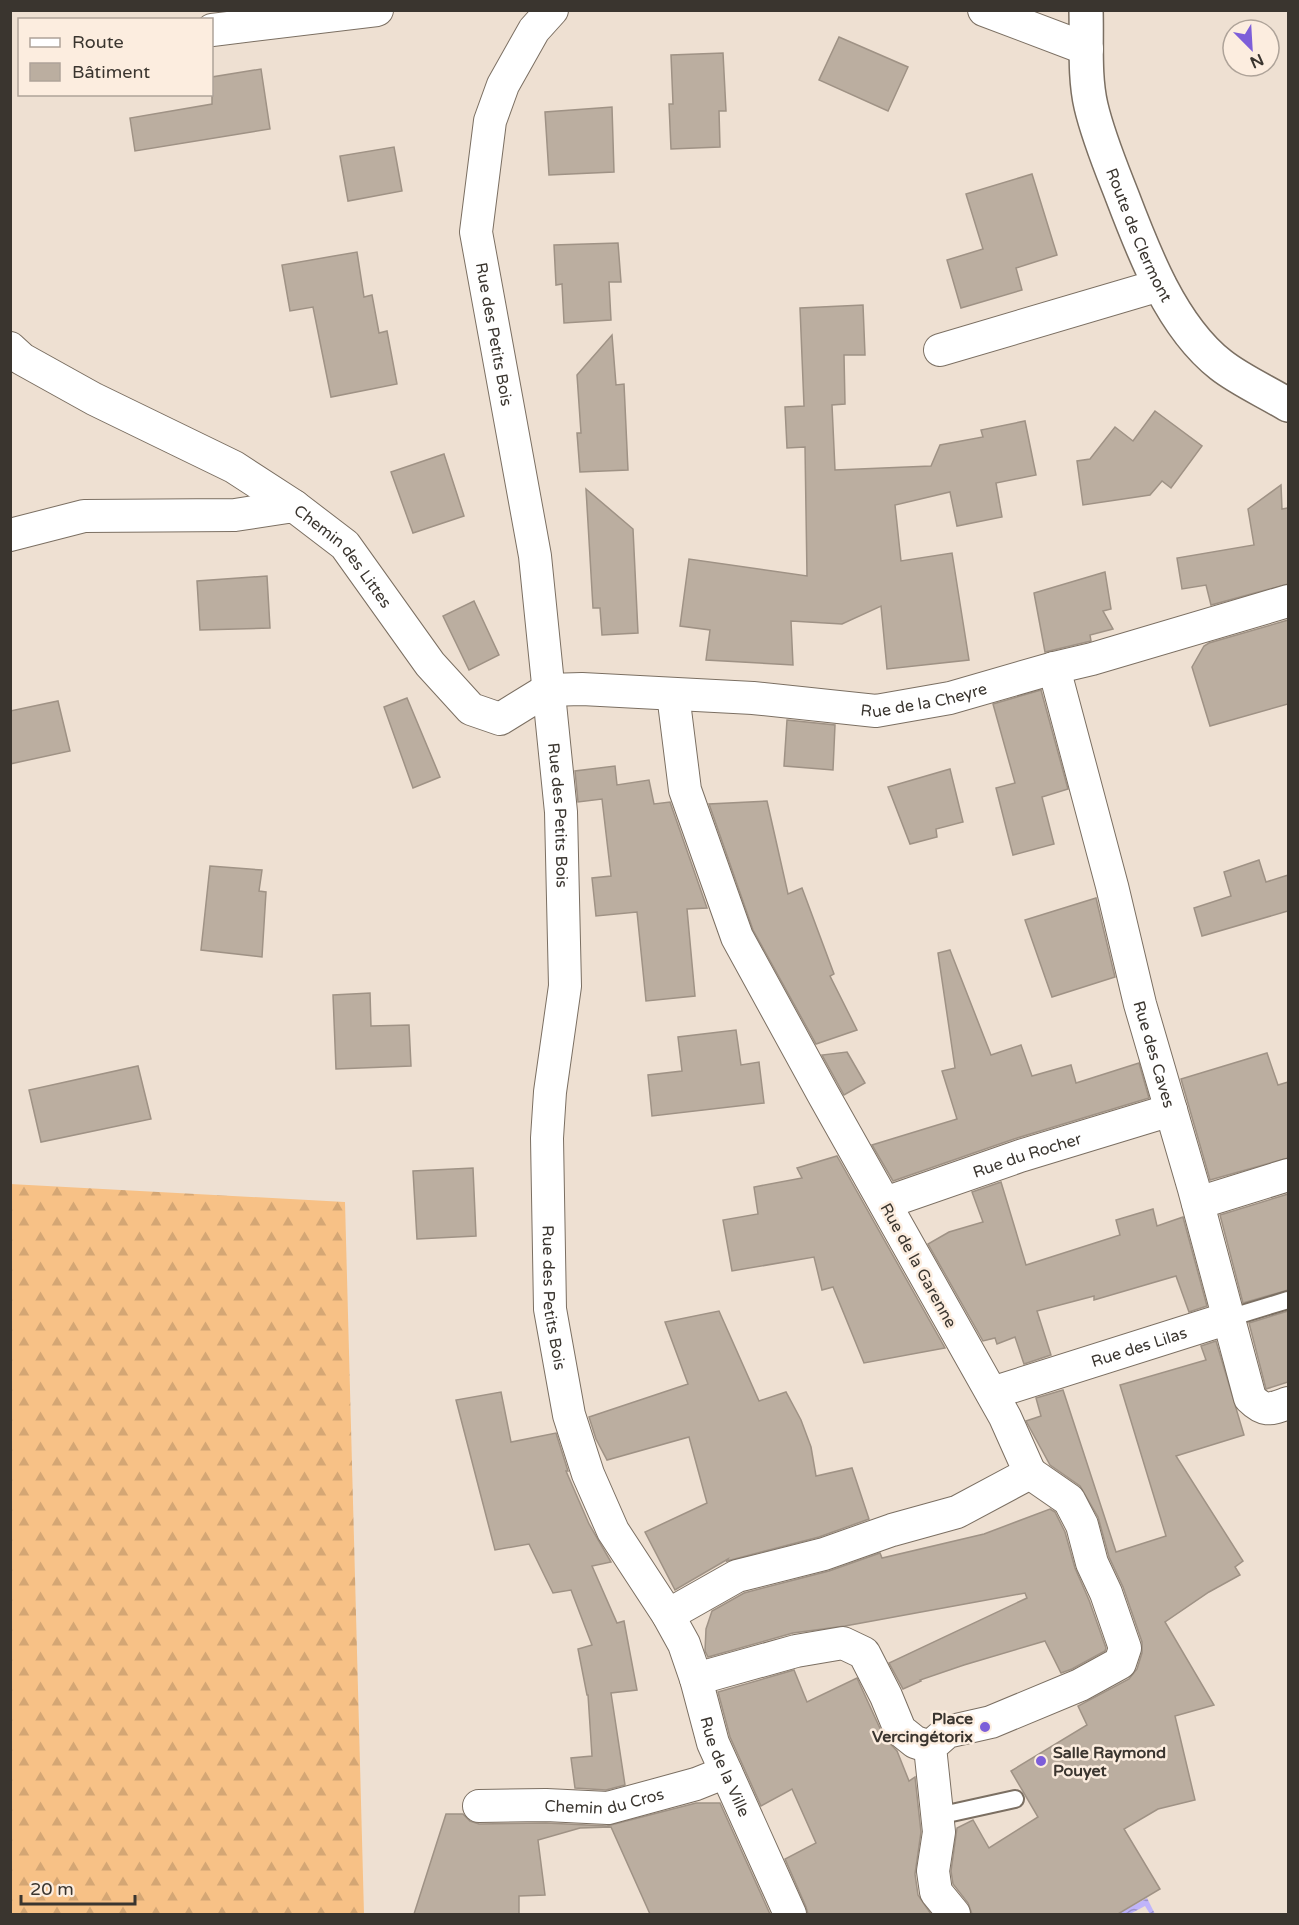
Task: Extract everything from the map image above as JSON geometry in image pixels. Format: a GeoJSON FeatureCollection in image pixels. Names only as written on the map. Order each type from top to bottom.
{"type":"FeatureCollection","features":[{"type":"Feature","properties":{"kind":"street"},"geometry":{"type":"LineString","coordinates":[[213,30],[377,10]]}},
{"type":"Feature","properties":{"kind":"street","name":"Rue des Petits Bois"},"geometry":{"type":"LineString","coordinates":[[552,10],[534,30],[504,85],[490,121],[476,232],[535,556],[561,813],[565,986],[550,1092],[547,1138],[550,1309],[569,1415],[588,1474],[613,1531],[668,1615]]}},
{"type":"Feature","properties":{"kind":"street"},"geometry":{"type":"LineString","coordinates":[[984,10],[1087,49]]}},
{"type":"Feature","properties":{"kind":"street","name":"Route de Clermont"},"geometry":{"type":"LineString","coordinates":[[1086,10],[1087,81],[1094,115],[1139,240],[1160,285],[1197,340],[1221,365],[1288,405]]}},
{"type":"Feature","properties":{"kind":"street"},"geometry":{"type":"LineString","coordinates":[[940,350],[1160,285]]}},
{"type":"Feature","properties":{"kind":"street"},"geometry":{"type":"LineString","coordinates":[[10,348],[22,359],[94,399],[234,467],[294,506]]}},
{"type":"Feature","properties":{"kind":"street","name":"Chemin des Littes"},"geometry":{"type":"LineString","coordinates":[[10,536],[84,516],[235,515],[294,506],[345,545],[430,663],[471,709],[500,719],[547,690]]}},
{"type":"Feature","properties":{"kind":"street","name":"Rue de la Cheyre"},"geometry":{"type":"LineString","coordinates":[[547,690],[582,689],[753,698],[876,711],[950,698],[1285,602]]}},
{"type":"Feature","properties":{"kind":"street","name":"Rue des Caves"},"geometry":{"type":"LineString","coordinates":[[1054,668],[1112,886],[1140,1004],[1198,1203],[1250,1398],[1258,1406],[1268,1409],[1288,1403]]}},
{"type":"Feature","properties":{"kind":"street","name":"Rue de la Garenne"},"geometry":{"type":"LineString","coordinates":[[673,694],[686,790],[738,937],[992,1393],[1030,1473]]}},
{"type":"Feature","properties":{"kind":"street","name":"Rue du Rocher"},"geometry":{"type":"LineString","coordinates":[[885,1203],[1020,1156],[1171,1110]]}},
{"type":"Feature","properties":{"kind":"street"},"geometry":{"type":"LineString","coordinates":[[1198,1203],[1288,1175]]}},
{"type":"Feature","properties":{"kind":"street","name":"Rue des Lilas"},"geometry":{"type":"LineString","coordinates":[[992,1393],[1229,1318]]}},
{"type":"Feature","properties":{"kind":"street"},"geometry":{"type":"LineString","coordinates":[[668,1615],[736,1576],[824,1554],[892,1530],[957,1512],[1030,1473],[1069,1500],[1082,1525],[1092,1563],[1106,1593],[1125,1648],[1120,1663],[1080,1685],[991,1722],[947,1732],[930,1747]]}},
{"type":"Feature","properties":{"kind":"street","name":"Rue de la Ville"},"geometry":{"type":"LineString","coordinates":[[668,1615],[684,1644],[713,1743],[790,1914]]}},
{"type":"Feature","properties":{"kind":"street"},"geometry":{"type":"LineString","coordinates":[[696,1679],[796,1651],[843,1643],[864,1653],[900,1730],[915,1742],[930,1747]]}},
{"type":"Feature","properties":{"kind":"street"},"geometry":{"type":"LineString","coordinates":[[930,1747],[939,1832],[933,1871],[936,1892],[954,1914]]}},
{"type":"Feature","properties":{"kind":"street","name":"Chemin du Cros"},"geometry":{"type":"LineString","coordinates":[[479,1806],[546,1805],[608,1808],[687,1787],[726,1772]]}},
{"type":"Feature","properties":{"kind":"lane","name":"Rue des Lilas"},"geometry":{"type":"LineString","coordinates":[[1229,1318],[1288,1300]]}},
{"type":"Feature","properties":{"kind":"lane"},"geometry":{"type":"LineString","coordinates":[[938,1816],[1015,1799]]}},
{"type":"Feature","properties":{"kind":"green space"},"geometry":{"type":"Polygon","coordinates":[[[10,1184],[345,1202],[364,1914],[11,1914],[10,1184]]]}},
{"type":"Feature","properties":{"kind":"water"},"geometry":{"type":"Polygon","coordinates":[[[1147,1898],[1155,1914],[1150,1914],[1145,1906],[1130,1914],[1118,1914],[1147,1898]]]}},
{"type":"Feature","properties":{"kind":"building"},"geometry":{"type":"Polygon","coordinates":[[[839,37],[908,67],[888,111],[819,80],[839,37]]]}},
{"type":"Feature","properties":{"kind":"building"},"geometry":{"type":"Polygon","coordinates":[[[723,53],[726,111],[719,111],[720,147],[671,149],[669,104],[673,104],[671,55],[723,53]]]}},
{"type":"Feature","properties":{"kind":"building"},"geometry":{"type":"Polygon","coordinates":[[[261,69],[270,129],[135,151],[130,118],[212,104],[213,77],[261,69]]]}},
{"type":"Feature","properties":{"kind":"building"},"geometry":{"type":"Polygon","coordinates":[[[612,107],[614,172],[549,175],[545,112],[612,107]]]}},
{"type":"Feature","properties":{"kind":"building"},"geometry":{"type":"Polygon","coordinates":[[[394,147],[402,191],[348,201],[340,156],[394,147]]]}},
{"type":"Feature","properties":{"kind":"building"},"geometry":{"type":"Polygon","coordinates":[[[1032,174],[1057,255],[1016,268],[1022,290],[961,308],[947,260],[983,249],[966,194],[1032,174]]]}},
{"type":"Feature","properties":{"kind":"building"},"geometry":{"type":"Polygon","coordinates":[[[618,243],[621,282],[609,282],[611,320],[564,323],[562,284],[556,285],[554,245],[618,243]]]}},
{"type":"Feature","properties":{"kind":"building"},"geometry":{"type":"Polygon","coordinates":[[[357,252],[364,297],[372,295],[379,333],[387,331],[397,384],[331,397],[313,307],[290,311],[282,265],[357,252]]]}},
{"type":"Feature","properties":{"kind":"building"},"geometry":{"type":"Polygon","coordinates":[[[863,305],[865,355],[844,355],[845,404],[832,405],[835,470],[931,466],[940,445],[983,437],[981,430],[1025,421],[1036,475],[996,483],[1002,517],[957,526],[950,492],[895,505],[901,561],[952,553],[969,660],[887,669],[881,606],[842,624],[791,621],[793,665],[706,660],[710,630],[680,626],[689,559],[807,576],[805,447],[787,448],[785,407],[804,406],[800,308],[863,305]]]}},
{"type":"Feature","properties":{"kind":"building"},"geometry":{"type":"Polygon","coordinates":[[[612,335],[616,385],[624,384],[628,470],[580,472],[577,433],[581,433],[577,375],[612,335]]]}},
{"type":"Feature","properties":{"kind":"building"},"geometry":{"type":"Polygon","coordinates":[[[1155,411],[1202,446],[1171,488],[1162,481],[1150,495],[1083,505],[1077,461],[1090,459],[1115,427],[1133,441],[1155,411]]]}},
{"type":"Feature","properties":{"kind":"building"},"geometry":{"type":"Polygon","coordinates":[[[444,454],[464,516],[413,533],[391,472],[444,454]]]}},
{"type":"Feature","properties":{"kind":"building"},"geometry":{"type":"Polygon","coordinates":[[[1281,485],[1282,509],[1288,508],[1288,584],[1211,605],[1206,585],[1182,589],[1177,558],[1254,545],[1248,509],[1281,485]]]}},
{"type":"Feature","properties":{"kind":"building"},"geometry":{"type":"Polygon","coordinates":[[[586,489],[633,529],[638,633],[602,635],[600,608],[593,608],[586,489]]]}},
{"type":"Feature","properties":{"kind":"building"},"geometry":{"type":"Polygon","coordinates":[[[1105,572],[1111,609],[1103,611],[1113,629],[1090,635],[1091,641],[1045,652],[1034,593],[1105,572]]]}},
{"type":"Feature","properties":{"kind":"building"},"geometry":{"type":"Polygon","coordinates":[[[267,576],[270,628],[200,630],[197,581],[267,576]]]}},
{"type":"Feature","properties":{"kind":"building"},"geometry":{"type":"Polygon","coordinates":[[[474,601],[499,655],[469,670],[443,616],[474,601]]]}},
{"type":"Feature","properties":{"kind":"building"},"geometry":{"type":"Polygon","coordinates":[[[1288,620],[1288,704],[1210,726],[1192,667],[1204,646],[1288,620]]]}},
{"type":"Feature","properties":{"kind":"building"},"geometry":{"type":"Polygon","coordinates":[[[1041,690],[1068,789],[1042,797],[1054,844],[1013,855],[996,788],[1015,783],[993,704],[1041,690]]]}},
{"type":"Feature","properties":{"kind":"building"},"geometry":{"type":"Polygon","coordinates":[[[407,698],[440,777],[413,788],[384,707],[407,698]]]}},
{"type":"Feature","properties":{"kind":"building"},"geometry":{"type":"Polygon","coordinates":[[[58,701],[70,751],[10,764],[10,711],[58,701]]]}},
{"type":"Feature","properties":{"kind":"building"},"geometry":{"type":"Polygon","coordinates":[[[787,720],[835,725],[833,770],[784,766],[787,720]]]}},
{"type":"Feature","properties":{"kind":"building"},"geometry":{"type":"Polygon","coordinates":[[[615,766],[617,785],[649,780],[654,804],[670,802],[707,908],[687,909],[695,996],[646,1001],[637,912],[596,916],[592,878],[611,876],[602,799],[578,802],[575,771],[615,766]]]}},
{"type":"Feature","properties":{"kind":"building"},"geometry":{"type":"Polygon","coordinates":[[[950,769],[963,822],[936,829],[937,837],[910,844],[888,787],[950,769]]]}},
{"type":"Feature","properties":{"kind":"building"},"geometry":{"type":"Polygon","coordinates":[[[767,801],[788,894],[802,888],[834,974],[830,976],[857,1030],[816,1044],[753,930],[709,804],[767,801]]]}},
{"type":"Feature","properties":{"kind":"building"},"geometry":{"type":"Polygon","coordinates":[[[1259,860],[1266,882],[1288,875],[1288,911],[1202,936],[1194,908],[1231,896],[1224,872],[1259,860]]]}},
{"type":"Feature","properties":{"kind":"building"},"geometry":{"type":"Polygon","coordinates":[[[210,866],[262,870],[259,891],[266,892],[262,957],[201,950],[210,866]]]}},
{"type":"Feature","properties":{"kind":"building"},"geometry":{"type":"Polygon","coordinates":[[[1096,898],[1115,977],[1052,997],[1025,920],[1096,898]]]}},
{"type":"Feature","properties":{"kind":"building"},"geometry":{"type":"Polygon","coordinates":[[[950,950],[991,1055],[1021,1045],[1032,1076],[1071,1065],[1076,1083],[1139,1063],[1149,1098],[1014,1139],[893,1181],[872,1145],[957,1119],[942,1071],[955,1068],[938,953],[950,950]]]}},
{"type":"Feature","properties":{"kind":"building"},"geometry":{"type":"Polygon","coordinates":[[[370,993],[371,1026],[409,1025],[411,1066],[336,1069],[333,995],[370,993]]]}},
{"type":"Feature","properties":{"kind":"building"},"geometry":{"type":"Polygon","coordinates":[[[736,1030],[741,1065],[759,1062],[764,1103],[652,1116],[648,1075],[682,1071],[678,1037],[736,1030]]]}},
{"type":"Feature","properties":{"kind":"building"},"geometry":{"type":"Polygon","coordinates":[[[847,1052],[865,1083],[844,1095],[822,1055],[847,1052]]]}},
{"type":"Feature","properties":{"kind":"building"},"geometry":{"type":"Polygon","coordinates":[[[1267,1053],[1278,1085],[1288,1082],[1288,1158],[1210,1180],[1181,1079],[1267,1053]]]}},
{"type":"Feature","properties":{"kind":"building"},"geometry":{"type":"Polygon","coordinates":[[[138,1066],[151,1119],[41,1142],[29,1090],[138,1066]]]}},
{"type":"Feature","properties":{"kind":"building"},"geometry":{"type":"Polygon","coordinates":[[[837,1156],[945,1348],[864,1363],[833,1287],[822,1290],[814,1257],[732,1271],[723,1220],[758,1214],[754,1187],[802,1178],[797,1168],[837,1156]]]}},
{"type":"Feature","properties":{"kind":"building"},"geometry":{"type":"Polygon","coordinates":[[[473,1168],[476,1236],[417,1239],[413,1171],[473,1168]]]}},
{"type":"Feature","properties":{"kind":"building"},"geometry":{"type":"Polygon","coordinates":[[[1001,1182],[1026,1265],[1120,1235],[1116,1220],[1153,1209],[1157,1226],[1183,1217],[1207,1306],[1189,1312],[1176,1276],[1094,1300],[1094,1296],[1037,1311],[1051,1355],[1024,1364],[1015,1337],[997,1344],[995,1338],[983,1341],[928,1244],[949,1232],[983,1222],[972,1192],[1001,1182]]]}},
{"type":"Feature","properties":{"kind":"building"},"geometry":{"type":"Polygon","coordinates":[[[1288,1194],[1288,1290],[1243,1303],[1220,1215],[1288,1194]]]}},
{"type":"Feature","properties":{"kind":"building"},"geometry":{"type":"Polygon","coordinates":[[[719,1311],[759,1401],[786,1392],[801,1420],[811,1447],[816,1476],[852,1468],[869,1519],[819,1537],[727,1561],[728,1559],[675,1590],[645,1532],[707,1503],[689,1437],[607,1460],[596,1439],[589,1417],[688,1384],[665,1322],[719,1311]]]}},
{"type":"Feature","properties":{"kind":"building"},"geometry":{"type":"Polygon","coordinates":[[[1288,1311],[1288,1382],[1266,1389],[1249,1323],[1288,1311]]]}},
{"type":"Feature","properties":{"kind":"building"},"geometry":{"type":"Polygon","coordinates":[[[1216,1341],[1244,1435],[1176,1456],[1243,1561],[1235,1567],[1240,1575],[1209,1592],[1165,1622],[1214,1705],[1175,1716],[1195,1800],[1158,1809],[1124,1829],[1160,1889],[1118,1914],[972,1914],[968,1903],[953,1884],[951,1871],[957,1828],[973,1820],[989,1848],[1038,1817],[1011,1771],[1087,1725],[1078,1706],[1129,1679],[1137,1669],[1142,1653],[1142,1642],[1123,1587],[1109,1557],[1098,1517],[1080,1486],[1050,1465],[1026,1421],[1041,1416],[1036,1398],[1063,1390],[1116,1552],[1166,1536],[1120,1385],[1206,1360],[1201,1346],[1216,1341]]]}},
{"type":"Feature","properties":{"kind":"building"},"geometry":{"type":"Polygon","coordinates":[[[501,1392],[511,1442],[556,1433],[568,1471],[566,1471],[589,1524],[611,1562],[592,1566],[617,1623],[624,1621],[637,1690],[611,1693],[625,1785],[606,1790],[575,1788],[571,1758],[592,1756],[588,1695],[578,1649],[592,1645],[571,1590],[553,1593],[529,1544],[495,1550],[456,1400],[501,1392]]]}},
{"type":"Feature","properties":{"kind":"building"},"geometry":{"type":"Polygon","coordinates":[[[1050,1509],[1055,1512],[1065,1532],[1075,1568],[1106,1648],[1105,1651],[1072,1669],[1061,1673],[1045,1641],[964,1665],[920,1680],[903,1689],[889,1663],[1027,1598],[1025,1593],[845,1626],[793,1633],[708,1657],[705,1651],[706,1629],[712,1611],[744,1593],[829,1571],[880,1553],[882,1558],[984,1534],[1050,1509]]]}},
{"type":"Feature","properties":{"kind":"building"},"geometry":{"type":"Polygon","coordinates":[[[794,1670],[807,1702],[857,1678],[884,1737],[897,1751],[909,1781],[915,1777],[921,1832],[915,1874],[918,1895],[931,1914],[808,1914],[785,1859],[816,1843],[792,1789],[761,1806],[730,1737],[718,1692],[794,1670]]]}},
{"type":"Feature","properties":{"kind":"building"},"geometry":{"type":"Polygon","coordinates":[[[696,1803],[720,1803],[770,1914],[650,1914],[611,1827],[580,1828],[538,1840],[545,1895],[519,1896],[519,1914],[414,1914],[446,1814],[463,1814],[470,1821],[479,1824],[546,1823],[607,1826],[696,1803]]]}},
{"type":"Feature","properties":{"kind":"place","name":"Place Vercingétorix"},"geometry":{"type":"Point","coordinates":[985,1727]}},
{"type":"Feature","properties":{"kind":"place","name":"Salle Raymond Pouyet"},"geometry":{"type":"Point","coordinates":[1041,1761]}}]}
